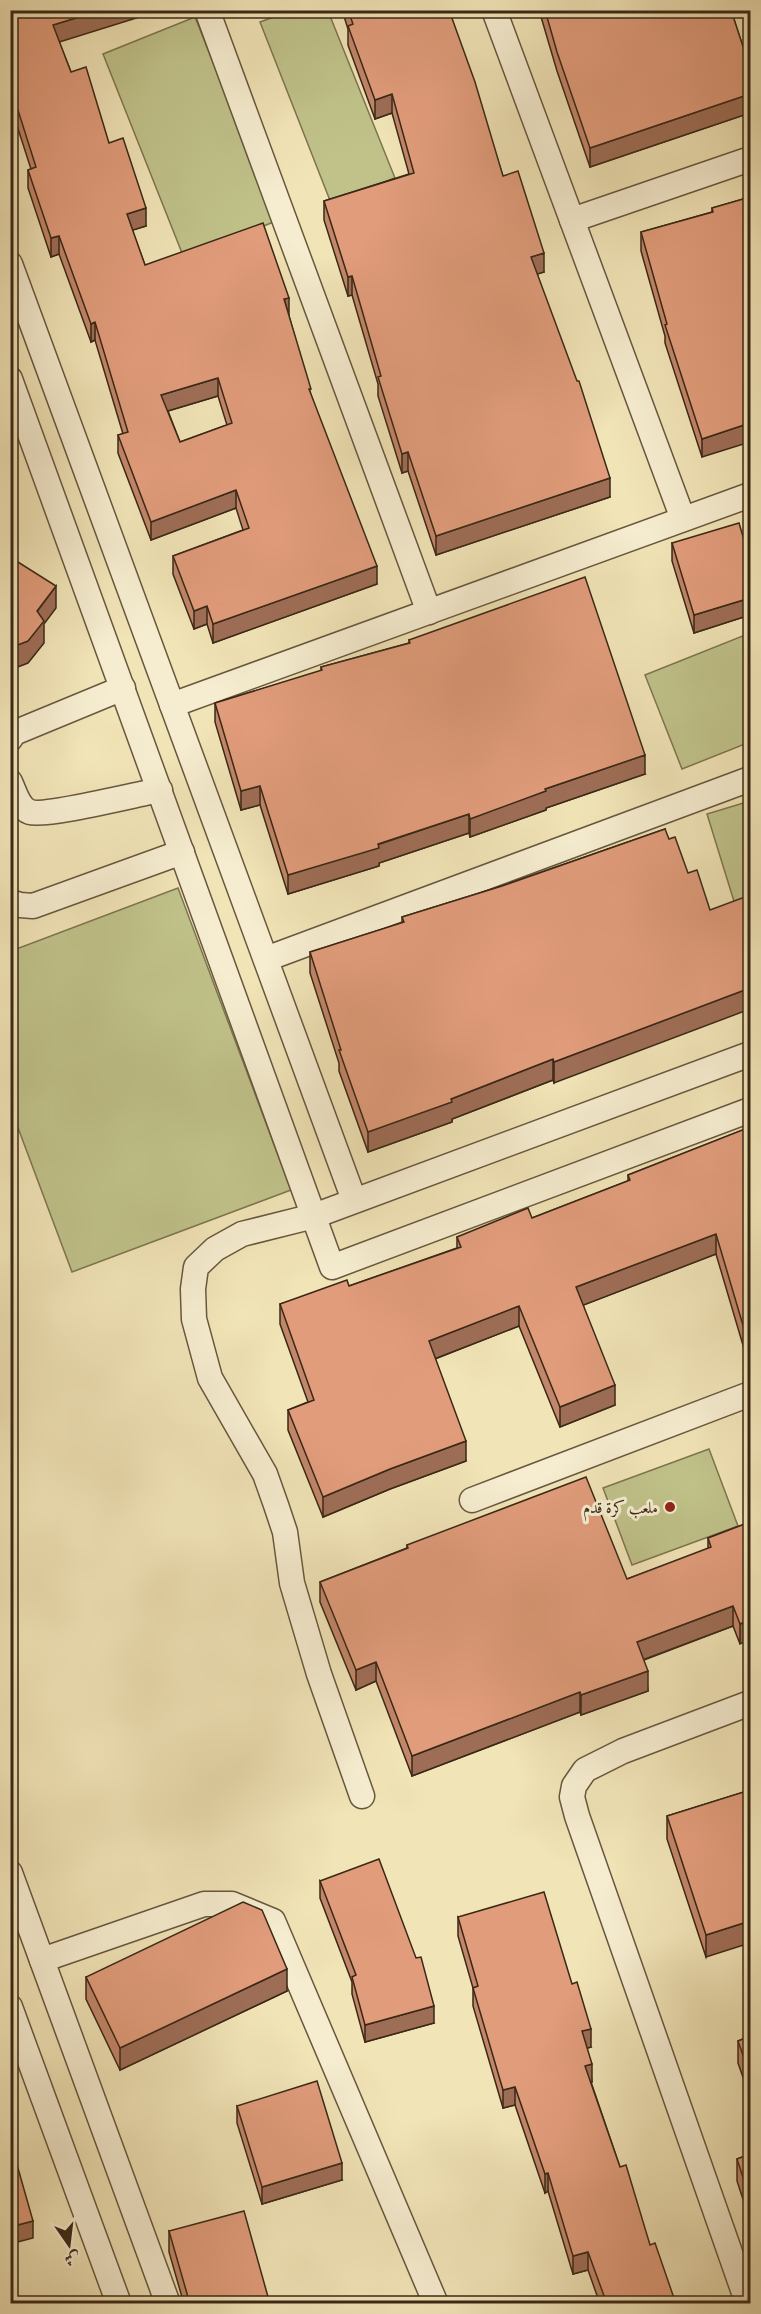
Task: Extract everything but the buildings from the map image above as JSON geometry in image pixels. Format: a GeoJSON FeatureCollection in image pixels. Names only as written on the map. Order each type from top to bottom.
{"type":"FeatureCollection","features":[{"type":"Feature","properties":{"kind":"street"},"geometry":{"type":"LineString","coordinates":[[207,10],[429,612]]}},
{"type":"Feature","properties":{"kind":"street"},"geometry":{"type":"LineString","coordinates":[[494,10],[683,519]]}},
{"type":"Feature","properties":{"kind":"street"},"geometry":{"type":"LineString","coordinates":[[572,220],[750,159]]}},
{"type":"Feature","properties":{"kind":"street"},"geometry":{"type":"LineString","coordinates":[[10,264],[354,1200]]}},
{"type":"Feature","properties":{"kind":"street"},"geometry":{"type":"LineString","coordinates":[[10,379],[332,1267],[750,1110]]}},
{"type":"Feature","properties":{"kind":"street"},"geometry":{"type":"LineString","coordinates":[[172,705],[750,495]]}},
{"type":"Feature","properties":{"kind":"street"},"geometry":{"type":"LineString","coordinates":[[10,739],[14,734],[123,688]]}},
{"type":"Feature","properties":{"kind":"street"},"geometry":{"type":"LineString","coordinates":[[266,959],[750,779]]}},
{"type":"Feature","properties":{"kind":"street"},"geometry":{"type":"LineString","coordinates":[[10,782],[18,802],[30,812],[49,812],[160,790]]}},
{"type":"Feature","properties":{"kind":"street"},"geometry":{"type":"LineString","coordinates":[[10,902],[33,906],[182,852]]}},
{"type":"Feature","properties":{"kind":"street"},"geometry":{"type":"LineString","coordinates":[[362,1796],[319,1674],[292,1583],[285,1532],[265,1474],[210,1378],[194,1319],[193,1289],[196,1267],[215,1249],[242,1234],[314,1216],[750,1054]]}},
{"type":"Feature","properties":{"kind":"street"},"geometry":{"type":"LineString","coordinates":[[472,1500],[750,1394]]}},
{"type":"Feature","properties":{"kind":"street"},"geometry":{"type":"LineString","coordinates":[[748,2304],[572,1797],[574,1786],[585,1770],[623,1751],[750,1703]]}},
{"type":"Feature","properties":{"kind":"street"},"geometry":{"type":"LineString","coordinates":[[10,1872],[168,2304]]}},
{"type":"Feature","properties":{"kind":"street"},"geometry":{"type":"LineString","coordinates":[[42,1960],[204,1904],[232,1904],[273,1921],[436,2304]]}},
{"type":"Feature","properties":{"kind":"street"},"geometry":{"type":"LineString","coordinates":[[10,2007],[119,2304]]}},
{"type":"Feature","properties":{"kind":"green space"},"geometry":{"type":"Polygon","coordinates":[[[290,11],[328,11],[395,178],[331,203],[260,22],[290,11]]]}},
{"type":"Feature","properties":{"kind":"green space"},"geometry":{"type":"Polygon","coordinates":[[[195,17],[276,221],[184,258],[103,54],[195,17]]]}},
{"type":"Feature","properties":{"kind":"green space"},"geometry":{"type":"Polygon","coordinates":[[[750,633],[750,742],[682,769],[645,675],[750,633]]]}},
{"type":"Feature","properties":{"kind":"green space"},"geometry":{"type":"Polygon","coordinates":[[[750,801],[750,907],[737,911],[707,814],[750,801]]]}},
{"type":"Feature","properties":{"kind":"green space"},"geometry":{"type":"Polygon","coordinates":[[[178,888],[291,1190],[72,1272],[11,1109],[11,951],[178,888]]]}},
{"type":"Feature","properties":{"kind":"green space","name":"ملعب كرة قدم"},"geometry":{"type":"Polygon","coordinates":[[[709,1449],[738,1526],[632,1565],[603,1488],[709,1449]]]}},
{"type":"Feature","properties":{"kind":"place","name":"ملعب كرة قدم"},"geometry":{"type":"Point","coordinates":[670,1507]}}]}
